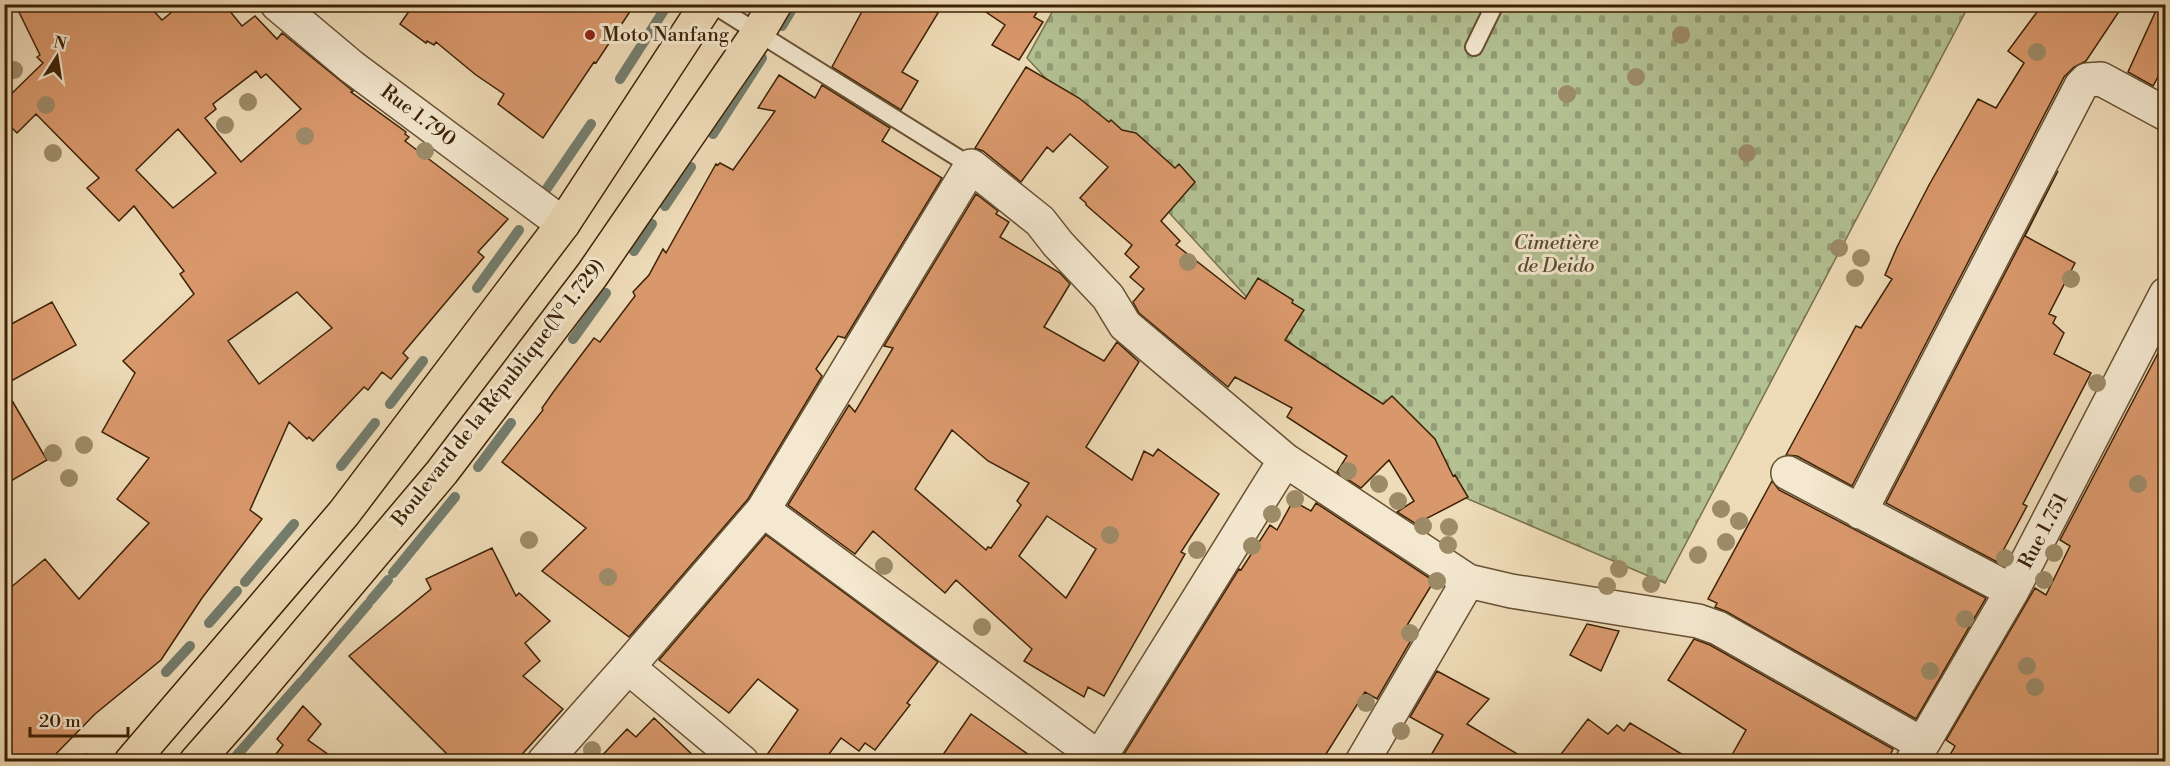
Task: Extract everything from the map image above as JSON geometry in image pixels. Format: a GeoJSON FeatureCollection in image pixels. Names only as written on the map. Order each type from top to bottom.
{"type":"FeatureCollection","features":[{"type":"Feature","properties":{"kind":"main road"},"geometry":{"type":"LineString","coordinates":[[131,762],[344,513],[563,224],[709,4]]}},
{"type":"Feature","properties":{"kind":"main road","name":"Boulevard de la République(N° 1.729)"},"geometry":{"type":"LineString","coordinates":[[196,762],[442,472],[592,275],[758,33],[775,4]]}},
{"type":"Feature","properties":{"kind":"street","name":"Rue 1.790"},"geometry":{"type":"LineString","coordinates":[[277,4],[352,67],[563,224]]}},
{"type":"Feature","properties":{"kind":"street"},"geometry":{"type":"LineString","coordinates":[[1860,512],[2081,86],[2087,80],[2101,79],[2166,114]]}},
{"type":"Feature","properties":{"kind":"street"},"geometry":{"type":"LineString","coordinates":[[544,762],[763,510],[971,166],[1040,221],[1058,244],[1108,297],[1125,326],[1285,459],[1468,581],[1511,591],[1698,621],[1718,628],[1917,753]]}},
{"type":"Feature","properties":{"kind":"street","name":"Rue 1.751"},"geometry":{"type":"LineString","coordinates":[[1917,753],[2012,591],[2166,294]]}},
{"type":"Feature","properties":{"kind":"street"},"geometry":{"type":"LineString","coordinates":[[763,510],[1098,760],[1285,459]]}},
{"type":"Feature","properties":{"kind":"street"},"geometry":{"type":"LineString","coordinates":[[1788,473],[2012,591]]}},
{"type":"Feature","properties":{"kind":"street"},"geometry":{"type":"LineString","coordinates":[[1362,762],[1468,581]]}},
{"type":"Feature","properties":{"kind":"street"},"geometry":{"type":"LineString","coordinates":[[628,668],[742,762]]}},
{"type":"Feature","properties":{"kind":"lane"},"geometry":{"type":"LineString","coordinates":[[709,4],[971,166]]}},
{"type":"Feature","properties":{"kind":"lane"},"geometry":{"type":"LineString","coordinates":[[1474,47],[1495,4]]}},
{"type":"Feature","properties":{"kind":"green space","name":"Cimetière de Deido"},"geometry":{"type":"Polygon","coordinates":[[[1056,5],[1969,5],[1665,583],[1433,484],[1265,317],[1027,58],[1056,5]]]}},
{"type":"Feature","properties":{"kind":"building"},"geometry":{"type":"Polygon","coordinates":[[[15,4],[147,4],[162,20],[182,4],[224,4],[242,26],[255,16],[277,39],[282,33],[353,91],[351,92],[406,132],[405,134],[409,137],[405,141],[508,219],[478,252],[484,257],[403,353],[408,358],[391,379],[382,372],[368,390],[364,387],[313,441],[309,437],[307,439],[289,422],[250,510],[262,519],[202,598],[161,660],[95,714],[48,762],[4,762],[4,593],[45,559],[79,599],[149,523],[117,499],[149,458],[102,432],[135,373],[123,361],[194,294],[180,274],[184,271],[134,206],[119,221],[87,188],[99,178],[36,114],[17,133],[4,120],[4,101],[43,63],[37,57],[40,55],[15,4]],[[256,71],[213,104],[216,109],[205,118],[241,162],[301,109],[266,74],[261,78],[256,71]],[[178,129],[136,170],[173,208],[216,173],[178,129]],[[297,292],[228,341],[259,384],[332,328],[297,292]]]}},
{"type":"Feature","properties":{"kind":"building"},"geometry":{"type":"Polygon","coordinates":[[[414,4],[635,4],[543,138],[498,104],[504,94],[476,75],[436,42],[434,45],[427,41],[426,43],[400,24],[414,4]]]}},
{"type":"Feature","properties":{"kind":"building"},"geometry":{"type":"Polygon","coordinates":[[[866,4],[923,4],[938,13],[902,72],[918,81],[901,110],[832,67],[866,4]]]}},
{"type":"Feature","properties":{"kind":"building"},"geometry":{"type":"Polygon","coordinates":[[[974,4],[1042,4],[1034,17],[1043,22],[1019,60],[992,45],[1005,25],[974,4]]]}},
{"type":"Feature","properties":{"kind":"building"},"geometry":{"type":"Polygon","coordinates":[[[2043,4],[2124,4],[2086,61],[2074,67],[2064,77],[1852,486],[1797,456],[1786,455],[1856,326],[1861,328],[1892,279],[1885,275],[1897,247],[1978,99],[1996,108],[2024,63],[2008,51],[2043,4]]]}},
{"type":"Feature","properties":{"kind":"building"},"geometry":{"type":"Polygon","coordinates":[[[2159,4],[2166,4],[2166,62],[2153,86],[2128,72],[2159,4]]]}},
{"type":"Feature","properties":{"kind":"building"},"geometry":{"type":"Polygon","coordinates":[[[1026,67],[1079,98],[1122,130],[1136,133],[1175,168],[1179,164],[1195,182],[1161,221],[1180,241],[1176,245],[1245,299],[1258,278],[1293,300],[1292,303],[1304,310],[1285,340],[1383,404],[1392,396],[1435,439],[1453,476],[1455,475],[1468,497],[1416,524],[1397,512],[1414,501],[1389,460],[1361,488],[1337,472],[1347,456],[1287,417],[1292,408],[1235,377],[1228,387],[1139,313],[1133,302],[1144,289],[1130,277],[1139,267],[1125,254],[1132,245],[1080,198],[1108,167],[1070,134],[1053,152],[1047,147],[1021,182],[983,151],[975,148],[1026,67]]]}},
{"type":"Feature","properties":{"kind":"building"},"geometry":{"type":"Polygon","coordinates":[[[779,75],[815,98],[822,85],[890,128],[882,141],[942,178],[845,338],[838,336],[816,369],[822,376],[748,499],[629,637],[542,571],[586,528],[502,462],[543,410],[542,408],[554,391],[594,338],[600,342],[635,296],[633,292],[649,275],[663,249],[666,253],[716,164],[720,163],[733,170],[775,111],[758,108],[779,75]]]}},
{"type":"Feature","properties":{"kind":"building"},"geometry":{"type":"Polygon","coordinates":[[[2058,171],[2025,236],[2075,263],[2049,314],[2056,317],[2053,323],[2064,333],[2054,354],[2091,373],[2023,504],[2027,506],[1997,562],[1886,503],[2058,171]]]}},
{"type":"Feature","properties":{"kind":"building"},"geometry":{"type":"Polygon","coordinates":[[[976,194],[998,211],[996,214],[1009,222],[1000,237],[1060,273],[1070,284],[1044,327],[1104,361],[1117,342],[1139,362],[1086,447],[1132,480],[1144,451],[1153,456],[1158,449],[1219,494],[1181,552],[1185,554],[1104,696],[1088,687],[1084,697],[1024,661],[1032,649],[956,580],[945,593],[873,531],[855,554],[788,505],[849,405],[855,412],[893,348],[884,346],[976,194]],[[952,430],[915,489],[986,550],[988,547],[991,548],[1021,505],[1017,501],[1029,483],[988,461],[952,430]],[[1047,516],[1019,556],[1066,598],[1096,549],[1047,516]]]}},
{"type":"Feature","properties":{"kind":"building"},"geometry":{"type":"Polygon","coordinates":[[[52,302],[76,345],[4,385],[4,328],[52,302]]]}},
{"type":"Feature","properties":{"kind":"building"},"geometry":{"type":"Polygon","coordinates":[[[2166,338],[2166,762],[1946,762],[1955,746],[1946,740],[2035,588],[2046,595],[2070,546],[2060,540],[2166,338]]]}},
{"type":"Feature","properties":{"kind":"building"},"geometry":{"type":"Polygon","coordinates":[[[4,387],[47,460],[4,485],[4,387]]]}},
{"type":"Feature","properties":{"kind":"building"},"geometry":{"type":"Polygon","coordinates":[[[1772,481],[1779,490],[1986,598],[1916,719],[1715,607],[1717,603],[1708,599],[1772,481]]]}},
{"type":"Feature","properties":{"kind":"building"},"geometry":{"type":"Polygon","coordinates":[[[1293,501],[1311,511],[1316,503],[1434,581],[1403,632],[1413,637],[1377,699],[1365,692],[1321,762],[1119,762],[1239,569],[1241,570],[1270,525],[1277,530],[1293,501]]]}},
{"type":"Feature","properties":{"kind":"building"},"geometry":{"type":"Polygon","coordinates":[[[766,535],[938,662],[907,703],[910,705],[875,750],[865,743],[859,751],[841,738],[823,762],[762,762],[798,710],[758,679],[729,713],[659,660],[766,535]]]}},
{"type":"Feature","properties":{"kind":"building"},"geometry":{"type":"Polygon","coordinates":[[[492,548],[516,596],[519,593],[550,621],[525,643],[540,661],[523,676],[563,709],[515,762],[455,762],[349,656],[431,589],[426,579],[492,548]]]}},
{"type":"Feature","properties":{"kind":"building"},"geometry":{"type":"Polygon","coordinates":[[[1587,624],[1619,631],[1601,671],[1570,655],[1587,624]]]}},
{"type":"Feature","properties":{"kind":"building"},"geometry":{"type":"Polygon","coordinates":[[[1694,639],[1710,645],[1893,749],[1887,762],[1728,762],[1746,730],[1668,680],[1694,639]]]}},
{"type":"Feature","properties":{"kind":"building"},"geometry":{"type":"Polygon","coordinates":[[[1437,671],[1489,699],[1467,724],[1531,762],[1427,762],[1443,735],[1410,717],[1437,671]]]}},
{"type":"Feature","properties":{"kind":"building"},"geometry":{"type":"Polygon","coordinates":[[[303,706],[321,724],[308,740],[339,762],[270,762],[283,745],[277,739],[303,706]]]}},
{"type":"Feature","properties":{"kind":"building"},"geometry":{"type":"Polygon","coordinates":[[[971,714],[1039,762],[938,762],[971,714]]]}},
{"type":"Feature","properties":{"kind":"building"},"geometry":{"type":"Polygon","coordinates":[[[654,718],[700,762],[596,762],[627,729],[636,737],[654,718]]]}},
{"type":"Feature","properties":{"kind":"building"},"geometry":{"type":"Polygon","coordinates":[[[1588,719],[1608,734],[1617,725],[1624,731],[1630,723],[1695,762],[1555,762],[1588,719]]]}},
{"type":"Feature","properties":{"kind":"waterway"},"geometry":{"type":"LineString","coordinates":[[620,79],[668,4]]}},
{"type":"Feature","properties":{"kind":"waterway"},"geometry":{"type":"LineString","coordinates":[[782,26],[795,4]]}},
{"type":"Feature","properties":{"kind":"waterway"},"geometry":{"type":"LineString","coordinates":[[713,134],[762,58]]}},
{"type":"Feature","properties":{"kind":"waterway"},"geometry":{"type":"LineString","coordinates":[[539,200],[591,124]]}},
{"type":"Feature","properties":{"kind":"waterway"},"geometry":{"type":"LineString","coordinates":[[665,206],[691,167]]}},
{"type":"Feature","properties":{"kind":"waterway"},"geometry":{"type":"LineString","coordinates":[[634,251],[652,224]]}},
{"type":"Feature","properties":{"kind":"waterway"},"geometry":{"type":"LineString","coordinates":[[477,288],[519,230]]}},
{"type":"Feature","properties":{"kind":"waterway"},"geometry":{"type":"LineString","coordinates":[[573,339],[606,293]]}},
{"type":"Feature","properties":{"kind":"waterway"},"geometry":{"type":"LineString","coordinates":[[390,404],[423,361]]}},
{"type":"Feature","properties":{"kind":"waterway"},"geometry":{"type":"LineString","coordinates":[[341,466],[375,423]]}},
{"type":"Feature","properties":{"kind":"waterway"},"geometry":{"type":"LineString","coordinates":[[478,467],[511,423]]}},
{"type":"Feature","properties":{"kind":"waterway"},"geometry":{"type":"LineString","coordinates":[[393,573],[455,497]]}},
{"type":"Feature","properties":{"kind":"waterway"},"geometry":{"type":"LineString","coordinates":[[245,582],[294,524]]}},
{"type":"Feature","properties":{"kind":"waterway"},"geometry":{"type":"LineString","coordinates":[[371,600],[388,580]]}},
{"type":"Feature","properties":{"kind":"waterway"},"geometry":{"type":"LineString","coordinates":[[209,623],[237,591]]}},
{"type":"Feature","properties":{"kind":"waterway"},"geometry":{"type":"LineString","coordinates":[[304,679],[368,604]]}},
{"type":"Feature","properties":{"kind":"waterway"},"geometry":{"type":"LineString","coordinates":[[166,672],[190,646]]}},
{"type":"Feature","properties":{"kind":"waterway"},"geometry":{"type":"LineString","coordinates":[[231,762],[301,682]]}},
{"type":"Feature","properties":{"kind":"waterway"},"geometry":{"type":"LineString","coordinates":[[83,762],[86,758]]}},
{"type":"Feature","properties":{"kind":"place","name":"Moto Nanfang"},"geometry":{"type":"Point","coordinates":[590,35]}}]}
